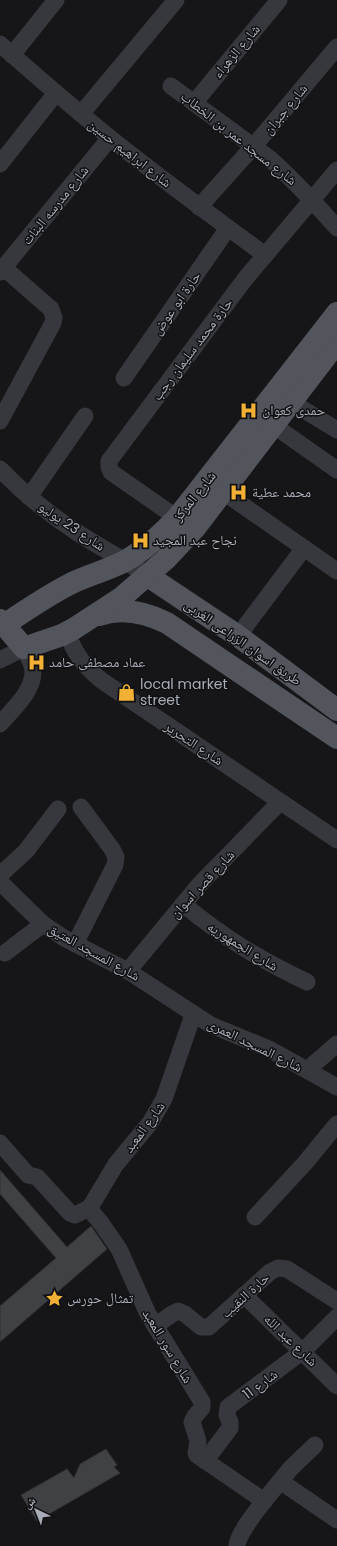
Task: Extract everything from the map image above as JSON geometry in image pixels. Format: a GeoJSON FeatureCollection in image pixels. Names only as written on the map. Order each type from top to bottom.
{"type":"FeatureCollection","features":[{"type":"Feature","properties":{"kind":"main road","name":"شارع المركز"},"geometry":{"type":"LineString","coordinates":[[24,648],[67,632],[120,598],[148,576],[181,544],[273,425],[337,313]]}},
{"type":"Feature","properties":{"kind":"main road","name":"شارع المركز"},"geometry":{"type":"LineString","coordinates":[[1,624],[72,583],[126,561],[143,550],[160,536],[337,342]]}},
{"type":"Feature","properties":{"kind":"main road","name":"طريق اسوان الزراعى الغربى"},"geometry":{"type":"LineString","coordinates":[[148,576],[238,636],[337,710]]}},
{"type":"Feature","properties":{"kind":"main road","name":"طريق اسوان الزراعى الغربى"},"geometry":{"type":"LineString","coordinates":[[88,619],[114,612],[141,613],[167,622],[337,738]]}},
{"type":"Feature","properties":{"kind":"main road"},"geometry":{"type":"LineString","coordinates":[[1,624],[24,648]]}},
{"type":"Feature","properties":{"kind":"street"},"geometry":{"type":"LineString","coordinates":[[6,49],[56,0]]}},
{"type":"Feature","properties":{"kind":"street"},"geometry":{"type":"LineString","coordinates":[[81,114],[176,0]]}},
{"type":"Feature","properties":{"kind":"street","name":"شارع الزهراء"},"geometry":{"type":"LineString","coordinates":[[194,102],[279,0]]}},
{"type":"Feature","properties":{"kind":"street","name":"شارع جبران"},"geometry":{"type":"LineString","coordinates":[[199,207],[253,147],[337,47]]}},
{"type":"Feature","properties":{"kind":"street","name":"شارع ابراهيم حسين"},"geometry":{"type":"LineString","coordinates":[[6,49],[110,138],[199,207],[265,255]]}},
{"type":"Feature","properties":{"kind":"street","name":"شارع مسجد عمر بن الخطاب"},"geometry":{"type":"LineString","coordinates":[[171,86],[284,171],[312,199],[337,228]]}},
{"type":"Feature","properties":{"kind":"street"},"geometry":{"type":"LineString","coordinates":[[0,164],[56,93]]}},
{"type":"Feature","properties":{"kind":"street","name":"شارع مدرسه البنات"},"geometry":{"type":"LineString","coordinates":[[2,270],[110,138]]}},
{"type":"Feature","properties":{"kind":"street","name":"حارة محمد سليمان رجب"},"geometry":{"type":"LineString","coordinates":[[177,518],[112,472],[109,467],[109,460],[265,255],[337,170]]}},
{"type":"Feature","properties":{"kind":"street","name":"حارة ابو عوض"},"geometry":{"type":"LineString","coordinates":[[124,378],[228,228]]}},
{"type":"Feature","properties":{"kind":"street"},"geometry":{"type":"LineString","coordinates":[[0,421],[53,323],[54,318],[52,309],[2,270]]}},
{"type":"Feature","properties":{"kind":"street"},"geometry":{"type":"LineString","coordinates":[[290,393],[337,430]]}},
{"type":"Feature","properties":{"kind":"street"},"geometry":{"type":"LineString","coordinates":[[30,496],[85,416]]}},
{"type":"Feature","properties":{"kind":"street"},"geometry":{"type":"LineString","coordinates":[[273,425],[337,470]]}},
{"type":"Feature","properties":{"kind":"street","name":"شارع 23 يوليو"},"geometry":{"type":"LineString","coordinates":[[0,469],[52,516],[148,576]]}},
{"type":"Feature","properties":{"kind":"street"},"geometry":{"type":"LineString","coordinates":[[222,491],[337,571]]}},
{"type":"Feature","properties":{"kind":"street"},"geometry":{"type":"LineString","coordinates":[[238,636],[304,548]]}},
{"type":"Feature","properties":{"kind":"street","name":"شارع التحرير"},"geometry":{"type":"LineString","coordinates":[[67,632],[79,659],[89,671],[337,840]]}},
{"type":"Feature","properties":{"kind":"street"},"geometry":{"type":"LineString","coordinates":[[0,660],[24,648],[30,660],[33,671],[29,688],[0,724]]}},
{"type":"Feature","properties":{"kind":"street","name":"شارع قصر اسوان"},"geometry":{"type":"LineString","coordinates":[[128,971],[183,904],[280,802]]}},
{"type":"Feature","properties":{"kind":"street"},"geometry":{"type":"LineString","coordinates":[[75,944],[115,866],[116,861],[112,849],[81,807]]}},
{"type":"Feature","properties":{"kind":"street"},"geometry":{"type":"LineString","coordinates":[[0,876],[26,851],[58,809]]}},
{"type":"Feature","properties":{"kind":"street","name":"شارع المسجد العتيق"},"geometry":{"type":"LineString","coordinates":[[0,882],[53,932],[128,971],[163,993],[193,1015]]}},
{"type":"Feature","properties":{"kind":"street","name":"شارع الجمهوريه"},"geometry":{"type":"LineString","coordinates":[[183,904],[220,933],[248,952],[307,982]]}},
{"type":"Feature","properties":{"kind":"street"},"geometry":{"type":"LineString","coordinates":[[5,953],[43,924]]}},
{"type":"Feature","properties":{"kind":"street","name":"شارع المسجد العمرى"},"geometry":{"type":"LineString","coordinates":[[193,1015],[211,1025],[269,1049],[337,1087]]}},
{"type":"Feature","properties":{"kind":"street","name":"شارع المعبد"},"geometry":{"type":"LineString","coordinates":[[89,1209],[116,1164],[150,1123],[164,1099],[193,1015]]}},
{"type":"Feature","properties":{"kind":"street"},"geometry":{"type":"LineString","coordinates":[[307,1070],[337,1044]]}},
{"type":"Feature","properties":{"kind":"street"},"geometry":{"type":"LineString","coordinates":[[255,1217],[305,1163],[337,1124]]}},
{"type":"Feature","properties":{"kind":"street"},"geometry":{"type":"LineString","coordinates":[[0,1144],[28,1175],[37,1177],[70,1213],[75,1215],[85,1209],[89,1209]]}},
{"type":"Feature","properties":{"kind":"street","name":"شارع سور المعبد"},"geometry":{"type":"LineString","coordinates":[[89,1209],[119,1249],[154,1326],[202,1402],[202,1408],[192,1422],[198,1441],[196,1452],[197,1455],[264,1501]]}},
{"type":"Feature","properties":{"kind":"street","name":"حارة النقيب"},"geometry":{"type":"LineString","coordinates":[[154,1326],[178,1311],[185,1314],[200,1327],[207,1328],[270,1272],[278,1268],[287,1269],[337,1301]]}},
{"type":"Feature","properties":{"kind":"street","name":"شارع عبد الله"},"geometry":{"type":"LineString","coordinates":[[244,1295],[337,1386]]}},
{"type":"Feature","properties":{"kind":"street","name":"شارع 11"},"geometry":{"type":"LineString","coordinates":[[205,1461],[230,1428],[230,1422],[226,1415],[228,1407],[302,1352],[337,1317]]}},
{"type":"Feature","properties":{"kind":"street"},"geometry":{"type":"LineString","coordinates":[[237,1546],[237,1542],[245,1528],[264,1501],[280,1481],[315,1445]]}},
{"type":"Feature","properties":{"kind":"street"},"geometry":{"type":"LineString","coordinates":[[280,1481],[337,1520]]}},
{"type":"Feature","properties":{"kind":"building"},"geometry":{"type":"Polygon","coordinates":[[[0,1170],[67,1247],[91,1226],[107,1249],[0,1342],[0,1306],[56,1258],[0,1194],[0,1170]]]}},
{"type":"Feature","properties":{"kind":"building"},"geometry":{"type":"Polygon","coordinates":[[[106,1449],[117,1465],[114,1467],[120,1473],[37,1521],[21,1495],[67,1469],[74,1478],[80,1464],[106,1449]]]}},
{"type":"Feature","properties":{"kind":"place","name":"حمدى كعوان"},"geometry":{"type":"Point","coordinates":[249,410]}},
{"type":"Feature","properties":{"kind":"place","name":"محمد عطية"},"geometry":{"type":"Point","coordinates":[239,492]}},
{"type":"Feature","properties":{"kind":"place","name":"نجاح عبد المجيد"},"geometry":{"type":"Point","coordinates":[140,540]}},
{"type":"Feature","properties":{"kind":"place","name":"عماد مصطفى حامد"},"geometry":{"type":"Point","coordinates":[36,662]}},
{"type":"Feature","properties":{"kind":"place","name":"local market street"},"geometry":{"type":"Point","coordinates":[127,692]}},
{"type":"Feature","properties":{"kind":"place","name":"تمثال حورس"},"geometry":{"type":"Point","coordinates":[54,1298]}}]}
